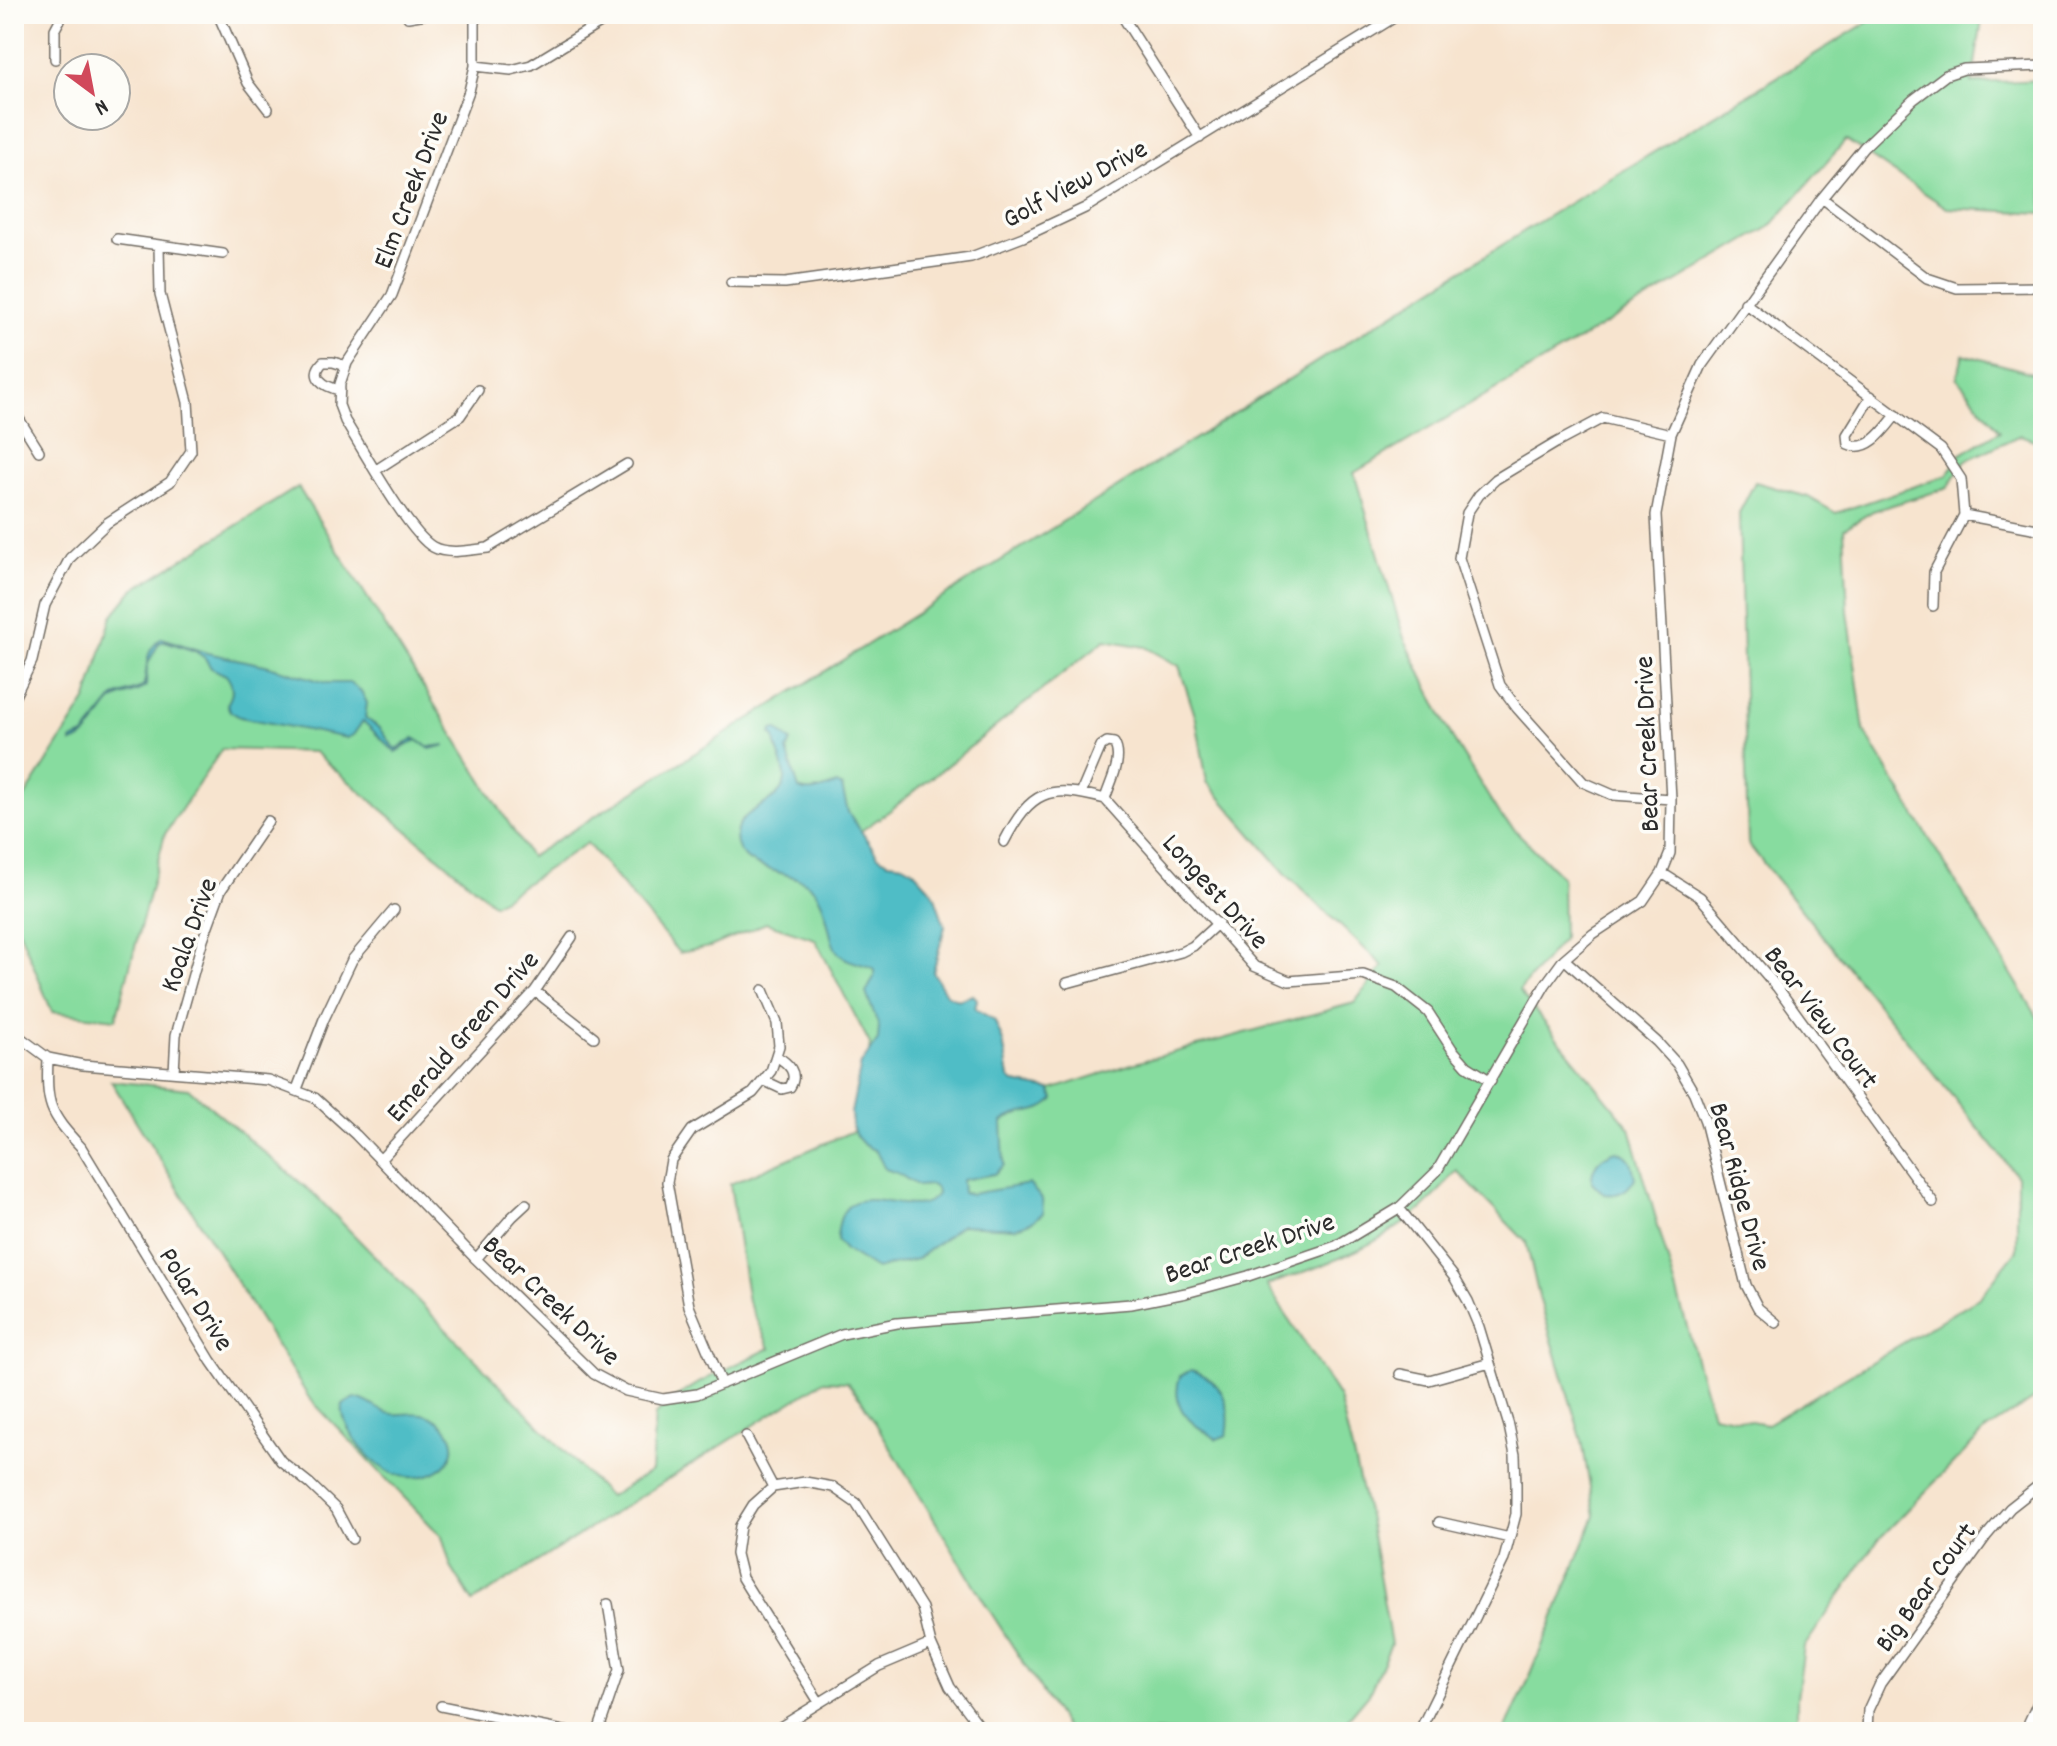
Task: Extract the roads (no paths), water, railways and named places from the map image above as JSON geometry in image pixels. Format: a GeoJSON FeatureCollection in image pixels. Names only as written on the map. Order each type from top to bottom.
{"type":"FeatureCollection","features":[{"type":"Feature","properties":{"kind":"street"},"geometry":{"type":"LineString","coordinates":[[55,52],[55,29],[63,14]]}},
{"type":"Feature","properties":{"kind":"street"},"geometry":{"type":"LineString","coordinates":[[218,14],[248,83],[268,109]]}},
{"type":"Feature","properties":{"kind":"street"},"geometry":{"type":"LineString","coordinates":[[408,17],[426,14]]}},
{"type":"Feature","properties":{"kind":"street","name":"Elm Creek Drive"},"geometry":{"type":"LineString","coordinates":[[475,14],[475,66],[469,91],[392,295],[346,366],[339,405],[345,421],[416,533],[435,549],[464,551],[488,548],[627,464]]}},
{"type":"Feature","properties":{"kind":"street"},"geometry":{"type":"LineString","coordinates":[[475,66],[511,70],[531,65],[615,14]]}},
{"type":"Feature","properties":{"kind":"street"},"geometry":{"type":"LineString","coordinates":[[1121,14],[1200,138]]}},
{"type":"Feature","properties":{"kind":"street","name":"Golf View Drive"},"geometry":{"type":"LineString","coordinates":[[731,282],[785,283],[971,257],[1085,208],[1400,14]]}},
{"type":"Feature","properties":{"kind":"street","name":"Bear Creek Drive"},"geometry":{"type":"LineString","coordinates":[[14,1033],[48,1058],[83,1065],[268,1080],[315,1098],[594,1374],[626,1391],[663,1399],[697,1394],[842,1334],[897,1323],[1131,1304],[1248,1276],[1336,1246],[1399,1208],[1437,1171],[1545,985],[1564,959],[1593,934],[1643,901],[1662,873],[1670,853],[1671,799],[1656,515],[1671,434],[1702,365],[1822,198],[1864,147],[1913,100],[1946,75],[1982,67],[2043,66]]}},
{"type":"Feature","properties":{"kind":"street"},"geometry":{"type":"LineString","coordinates":[[1822,198],[1927,278],[1957,288],[2043,287]]}},
{"type":"Feature","properties":{"kind":"street"},"geometry":{"type":"LineString","coordinates":[[117,239],[223,254]]}},
{"type":"Feature","properties":{"kind":"street"},"geometry":{"type":"LineString","coordinates":[[14,698],[32,661],[45,605],[70,558],[107,523],[170,482],[191,451],[188,402],[160,294],[159,246]]}},
{"type":"Feature","properties":{"kind":"street"},"geometry":{"type":"LineString","coordinates":[[1745,303],[1941,449],[1961,479],[1964,515],[1934,572],[1933,606]]}},
{"type":"Feature","properties":{"kind":"street","name":"Elm Creek Drive"},"geometry":{"type":"LineString","coordinates":[[340,390],[321,383],[318,368],[323,362],[346,366]]}},
{"type":"Feature","properties":{"kind":"street"},"geometry":{"type":"LineString","coordinates":[[376,470],[460,416],[478,390]]}},
{"type":"Feature","properties":{"kind":"street"},"geometry":{"type":"LineString","coordinates":[[1871,396],[1847,435],[1848,444],[1855,448],[1864,447],[1896,415]]}},
{"type":"Feature","properties":{"kind":"street"},"geometry":{"type":"LineString","coordinates":[[14,411],[39,451]]}},
{"type":"Feature","properties":{"kind":"street"},"geometry":{"type":"LineString","coordinates":[[1671,434],[1603,418],[1544,450],[1496,479],[1479,495],[1467,513],[1459,558],[1500,685],[1517,708],[1583,782],[1613,795],[1671,799]]}},
{"type":"Feature","properties":{"kind":"street"},"geometry":{"type":"LineString","coordinates":[[1964,515],[2043,530]]}},
{"type":"Feature","properties":{"kind":"street"},"geometry":{"type":"LineString","coordinates":[[1004,842],[1019,813],[1043,796],[1071,790],[1081,793],[1105,799],[1118,761],[1114,743],[1107,742],[1101,746],[1081,793]]}},
{"type":"Feature","properties":{"kind":"street","name":"Longest Drive"},"geometry":{"type":"LineString","coordinates":[[1105,799],[1254,966],[1289,981],[1363,975],[1396,987],[1428,1012],[1467,1066],[1491,1081]]}},
{"type":"Feature","properties":{"kind":"street","name":"Koala Drive"},"geometry":{"type":"LineString","coordinates":[[174,1072],[176,1035],[203,939],[221,890],[268,821]]}},
{"type":"Feature","properties":{"kind":"street","name":"Bear View Court"},"geometry":{"type":"LineString","coordinates":[[1662,873],[1700,897],[1777,987],[1933,1202]]}},
{"type":"Feature","properties":{"kind":"street"},"geometry":{"type":"LineString","coordinates":[[297,1089],[324,1019],[352,960],[394,910]]}},
{"type":"Feature","properties":{"kind":"street"},"geometry":{"type":"LineString","coordinates":[[1067,983],[1181,952],[1193,946],[1218,923]]}},
{"type":"Feature","properties":{"kind":"street","name":"Emerald Green Drive"},"geometry":{"type":"LineString","coordinates":[[380,1160],[535,991],[572,937]]}},
{"type":"Feature","properties":{"kind":"street","name":"Bear Ridge Drive"},"geometry":{"type":"LineString","coordinates":[[1564,959],[1657,1042],[1677,1064],[1694,1093],[1705,1121],[1746,1285],[1758,1308],[1776,1323]]}},
{"type":"Feature","properties":{"kind":"street"},"geometry":{"type":"LineString","coordinates":[[722,1384],[689,1306],[667,1182],[671,1160],[692,1130],[753,1093],[765,1081],[779,1046],[777,1023],[763,990]]}},
{"type":"Feature","properties":{"kind":"street"},"geometry":{"type":"LineString","coordinates":[[535,991],[594,1037]]}},
{"type":"Feature","properties":{"kind":"street"},"geometry":{"type":"LineString","coordinates":[[765,1081],[782,1089],[790,1087],[794,1081],[794,1073],[786,1062],[776,1056]]}},
{"type":"Feature","properties":{"kind":"street","name":"Polar Drive"},"geometry":{"type":"LineString","coordinates":[[48,1058],[46,1096],[58,1123],[81,1147],[211,1361],[281,1461],[336,1509],[352,1539]]}},
{"type":"Feature","properties":{"kind":"street"},"geometry":{"type":"LineString","coordinates":[[476,1259],[526,1204]]}},
{"type":"Feature","properties":{"kind":"street"},"geometry":{"type":"LineString","coordinates":[[1399,1208],[1454,1277],[1468,1301],[1490,1363],[1515,1455],[1516,1514],[1504,1559],[1419,1732]]}},
{"type":"Feature","properties":{"kind":"street"},"geometry":{"type":"LineString","coordinates":[[1400,1374],[1429,1380],[1490,1363]]}},
{"type":"Feature","properties":{"kind":"street"},"geometry":{"type":"LineString","coordinates":[[746,1436],[773,1487]]}},
{"type":"Feature","properties":{"kind":"street"},"geometry":{"type":"LineString","coordinates":[[819,1702],[742,1578],[736,1554],[740,1526],[753,1505],[773,1487],[805,1482],[833,1487],[856,1503],[922,1608],[931,1644],[950,1687],[984,1732]]}},
{"type":"Feature","properties":{"kind":"street","name":"Big Bear Court"},"geometry":{"type":"LineString","coordinates":[[1867,1732],[1868,1710],[1880,1684],[1987,1535],[2010,1508],[2043,1482]]}},
{"type":"Feature","properties":{"kind":"street"},"geometry":{"type":"LineString","coordinates":[[1439,1522],[1510,1538]]}},
{"type":"Feature","properties":{"kind":"street"},"geometry":{"type":"LineString","coordinates":[[598,1732],[619,1670],[608,1604]]}},
{"type":"Feature","properties":{"kind":"street"},"geometry":{"type":"LineString","coordinates":[[772,1732],[879,1666],[931,1644]]}},
{"type":"Feature","properties":{"kind":"street"},"geometry":{"type":"LineString","coordinates":[[2029,1732],[2029,1722],[2043,1692]]}},
{"type":"Feature","properties":{"kind":"street"},"geometry":{"type":"LineString","coordinates":[[441,1706],[568,1732]]}},
{"type":"Feature","properties":{"kind":"water"},"geometry":{"type":"Polygon","coordinates":[[[162,638],[207,653],[265,665],[327,683],[350,683],[361,691],[367,703],[365,718],[380,728],[394,748],[398,749],[414,738],[428,747],[446,745],[430,749],[417,740],[395,752],[363,721],[347,738],[240,717],[230,711],[227,704],[232,690],[226,675],[211,668],[205,658],[195,651],[165,641],[159,643],[147,665],[146,686],[111,702],[85,736],[72,743],[72,740],[84,735],[114,697],[143,687],[147,661],[151,649],[162,638]]]}},
{"type":"Feature","properties":{"kind":"water"},"geometry":{"type":"Polygon","coordinates":[[[776,729],[791,741],[787,751],[799,789],[813,791],[837,784],[842,787],[848,812],[878,856],[912,869],[933,892],[945,926],[933,972],[946,994],[958,1000],[973,995],[977,999],[975,1009],[994,1020],[1003,1041],[1009,1078],[1015,1083],[1051,1090],[1054,1099],[1049,1104],[1002,1122],[1004,1165],[994,1174],[962,1180],[963,1193],[971,1194],[1029,1184],[1042,1199],[1043,1213],[1033,1221],[1015,1228],[961,1225],[917,1259],[876,1269],[845,1250],[837,1241],[841,1217],[850,1205],[863,1200],[912,1205],[926,1203],[937,1194],[936,1188],[931,1185],[918,1186],[885,1169],[876,1151],[864,1145],[852,1126],[851,1113],[861,1064],[878,1040],[879,1027],[866,993],[874,977],[874,969],[840,955],[832,940],[821,901],[808,884],[750,861],[737,843],[737,830],[741,822],[783,787],[783,768],[775,737],[771,734],[776,729]]]}},
{"type":"Feature","properties":{"kind":"water"},"geometry":{"type":"Polygon","coordinates":[[[1616,1151],[1628,1157],[1635,1178],[1622,1192],[1604,1194],[1592,1182],[1593,1171],[1602,1159],[1616,1151]]]}},
{"type":"Feature","properties":{"kind":"water"},"geometry":{"type":"Polygon","coordinates":[[[1191,1370],[1210,1380],[1222,1394],[1228,1413],[1227,1435],[1217,1439],[1199,1428],[1180,1407],[1177,1388],[1180,1376],[1191,1370]]]}},
{"type":"Feature","properties":{"kind":"water"},"geometry":{"type":"Polygon","coordinates":[[[354,1398],[388,1413],[423,1414],[440,1422],[449,1432],[453,1446],[447,1463],[431,1474],[411,1477],[379,1466],[358,1444],[345,1422],[343,1405],[354,1398]]]}}]}
